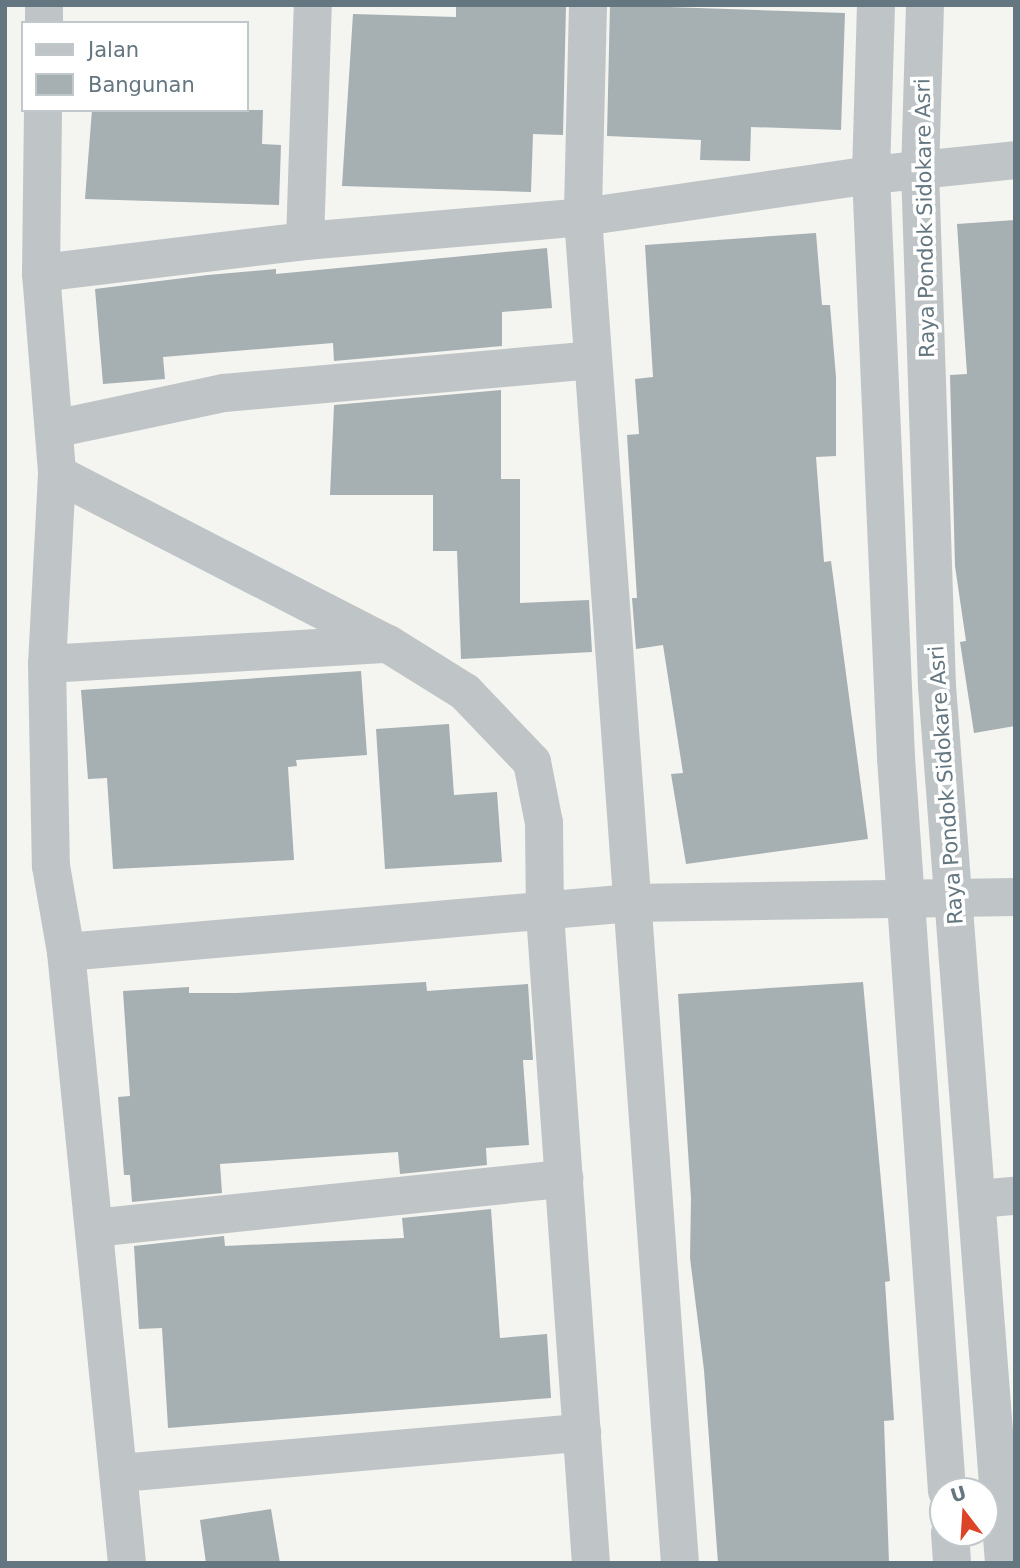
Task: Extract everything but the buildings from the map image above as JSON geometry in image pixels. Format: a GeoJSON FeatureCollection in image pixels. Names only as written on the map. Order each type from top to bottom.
{"type":"FeatureCollection","features":[{"type":"Feature","properties":{"kind":"street"},"geometry":{"type":"LineString","coordinates":[[305,241],[313,5]]}},
{"type":"Feature","properties":{"kind":"street"},"geometry":{"type":"LineString","coordinates":[[588,5],[583,217],[680,1563]]}},
{"type":"Feature","properties":{"kind":"street"},"geometry":{"type":"LineString","coordinates":[[876,5],[871,175],[904,882],[946,1477]]}},
{"type":"Feature","properties":{"kind":"street","name":"Raya Pondok Sidokare Asri"},"geometry":{"type":"LineString","coordinates":[[925,5],[920,169],[937,686],[953,895],[996,1197],[1004,1563]]}},
{"type":"Feature","properties":{"kind":"street"},"geometry":{"type":"LineString","coordinates":[[43,112],[41,273],[57,474],[47,664],[51,866],[66,952],[121,1473],[127,1563]]}},
{"type":"Feature","properties":{"kind":"street"},"geometry":{"type":"LineString","coordinates":[[41,273],[305,241],[583,217],[871,175],[1015,160]]}},
{"type":"Feature","properties":{"kind":"street"},"geometry":{"type":"LineString","coordinates":[[54,429],[224,393],[593,360]]}},
{"type":"Feature","properties":{"kind":"street"},"geometry":{"type":"LineString","coordinates":[[57,474],[388,644],[465,692],[532,762],[544,823],[545,914],[591,1563]]}},
{"type":"Feature","properties":{"kind":"street"},"geometry":{"type":"LineString","coordinates":[[47,664],[388,644]]}},
{"type":"Feature","properties":{"kind":"street"},"geometry":{"type":"LineString","coordinates":[[66,952],[438,918],[545,914],[632,903],[904,882],[953,895],[1015,897]]}},
{"type":"Feature","properties":{"kind":"street"},"geometry":{"type":"LineString","coordinates":[[94,1228],[564,1179]]}},
{"type":"Feature","properties":{"kind":"street"},"geometry":{"type":"LineString","coordinates":[[121,1473],[582,1433]]}}]}
